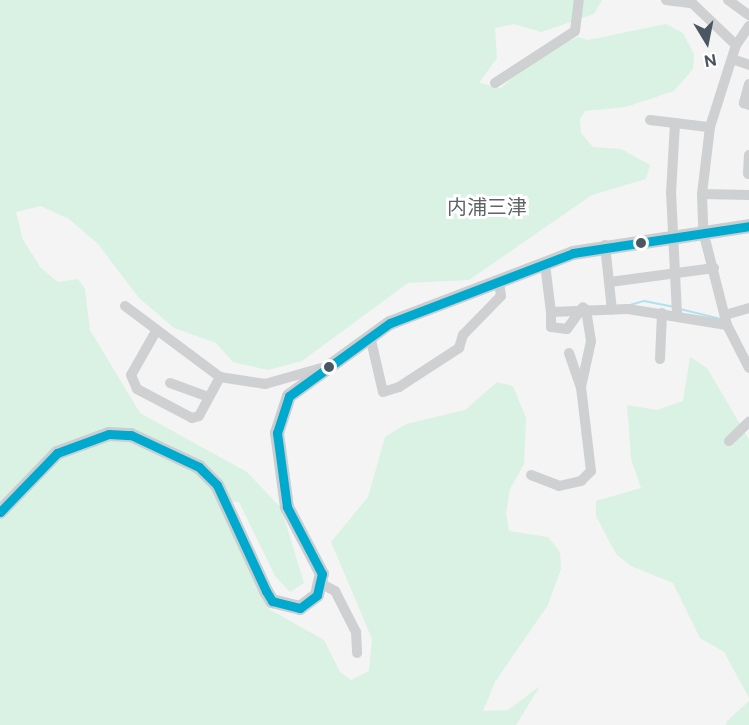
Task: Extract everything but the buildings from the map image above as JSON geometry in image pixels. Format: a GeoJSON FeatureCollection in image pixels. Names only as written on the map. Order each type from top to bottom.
{"type":"FeatureCollection","features":[{"type":"Feature","properties":{"kind":"main road"},"geometry":{"type":"LineString","coordinates":[[0,512],[57,453],[109,434],[131,435],[199,467],[217,485],[272,601],[300,608],[312,602],[322,584],[322,574],[291,519],[277,433],[289,396],[325,367],[370,336],[545,264],[605,245],[749,226]]}},
{"type":"Feature","properties":{"kind":"street"},"geometry":{"type":"LineString","coordinates":[[495,84],[575,31],[579,0]]}},
{"type":"Feature","properties":{"kind":"street"},"geometry":{"type":"LineString","coordinates":[[666,0],[692,3],[736,45]]}},
{"type":"Feature","properties":{"kind":"street"},"geometry":{"type":"LineString","coordinates":[[728,0],[749,15]]}},
{"type":"Feature","properties":{"kind":"street"},"geometry":{"type":"LineString","coordinates":[[749,26],[736,45],[710,127],[702,194],[703,231],[726,320],[749,368]]}},
{"type":"Feature","properties":{"kind":"street"},"geometry":{"type":"LineString","coordinates":[[732,59],[749,65]]}},
{"type":"Feature","properties":{"kind":"street"},"geometry":{"type":"LineString","coordinates":[[749,84],[744,103],[749,105]]}},
{"type":"Feature","properties":{"kind":"street"},"geometry":{"type":"LineString","coordinates":[[650,120],[710,127]]}},
{"type":"Feature","properties":{"kind":"street"},"geometry":{"type":"LineString","coordinates":[[675,123],[672,236],[677,314]]}},
{"type":"Feature","properties":{"kind":"street"},"geometry":{"type":"LineString","coordinates":[[748,174],[749,156]]}},
{"type":"Feature","properties":{"kind":"street"},"geometry":{"type":"LineString","coordinates":[[702,194],[749,195]]}},
{"type":"Feature","properties":{"kind":"street"},"geometry":{"type":"LineString","coordinates":[[605,245],[612,310]]}},
{"type":"Feature","properties":{"kind":"street"},"geometry":{"type":"LineString","coordinates":[[545,264],[551,327],[567,329],[584,308]]}},
{"type":"Feature","properties":{"kind":"street"},"geometry":{"type":"LineString","coordinates":[[609,282],[714,268]]}},
{"type":"Feature","properties":{"kind":"street"},"geometry":{"type":"LineString","coordinates":[[370,336],[383,392],[399,387],[459,348],[463,335],[501,296],[499,281]]}},
{"type":"Feature","properties":{"kind":"street"},"geometry":{"type":"LineString","coordinates":[[125,306],[155,333],[220,376],[265,384],[325,367]]}},
{"type":"Feature","properties":{"kind":"street"},"geometry":{"type":"LineString","coordinates":[[551,312],[584,308],[662,312],[726,320],[749,308]]}},
{"type":"Feature","properties":{"kind":"street"},"geometry":{"type":"LineString","coordinates":[[581,387],[591,341],[584,308]]}},
{"type":"Feature","properties":{"kind":"street"},"geometry":{"type":"LineString","coordinates":[[660,359],[662,312]]}},
{"type":"Feature","properties":{"kind":"street"},"geometry":{"type":"LineString","coordinates":[[155,333],[131,375],[137,389],[192,418],[198,416],[205,396],[220,376]]}},
{"type":"Feature","properties":{"kind":"street"},"geometry":{"type":"LineString","coordinates":[[531,475],[559,486],[588,478],[581,387],[569,353]]}},
{"type":"Feature","properties":{"kind":"street"},"geometry":{"type":"LineString","coordinates":[[170,383],[205,396]]}},
{"type":"Feature","properties":{"kind":"street"},"geometry":{"type":"LineString","coordinates":[[729,441],[749,422]]}},
{"type":"Feature","properties":{"kind":"street"},"geometry":{"type":"LineString","coordinates":[[322,584],[335,591],[356,632],[357,653]]}},
{"type":"Feature","properties":{"kind":"green space"},"geometry":{"type":"Polygon","coordinates":[[[0,0],[602,0],[594,14],[541,32],[514,24],[495,28],[497,58],[479,83],[501,88],[540,53],[578,37],[588,40],[666,24],[683,33],[694,54],[693,69],[674,91],[626,107],[585,111],[580,119],[581,133],[593,147],[621,149],[650,165],[646,179],[592,195],[469,280],[408,283],[302,361],[268,370],[233,362],[216,343],[174,328],[139,298],[98,244],[69,219],[41,206],[16,212],[23,240],[41,268],[58,282],[78,279],[85,289],[90,330],[140,413],[247,472],[281,508],[304,583],[290,592],[275,576],[239,502],[219,501],[269,609],[324,640],[340,672],[351,680],[369,671],[372,639],[331,542],[368,497],[385,437],[406,424],[465,410],[497,382],[513,386],[526,418],[524,464],[510,489],[506,513],[509,531],[548,537],[560,552],[561,569],[548,605],[495,682],[483,711],[508,710],[540,686],[516,725],[0,725],[0,0]]]}},
{"type":"Feature","properties":{"kind":"green space"},"geometry":{"type":"Polygon","coordinates":[[[690,357],[707,368],[749,439],[749,698],[724,652],[700,638],[673,583],[631,566],[616,554],[596,516],[596,501],[641,488],[631,459],[627,405],[657,410],[683,401],[690,357]]]}},
{"type":"Feature","properties":{"kind":"green space"},"geometry":{"type":"Polygon","coordinates":[[[749,701],[749,725],[726,725],[727,721],[749,701]]]}},
{"type":"Feature","properties":{"kind":"waterway"},"geometry":{"type":"LineString","coordinates":[[630,305],[644,301],[674,307]]}},
{"type":"Feature","properties":{"kind":"waterway"},"geometry":{"type":"LineString","coordinates":[[680,309],[721,319]]}},
{"type":"Feature","properties":{"kind":"transit line"},"geometry":{"type":"LineString","coordinates":[[0,512],[57,453],[109,434],[131,435],[199,467],[217,485],[272,601],[300,608],[317,595],[322,574],[287,507],[277,433],[289,396],[390,323],[573,253],[749,226]]}},
{"type":"Feature","properties":{"kind":"district","name":"内浦三津"},"geometry":{"type":"Point","coordinates":[487,207]}}]}
